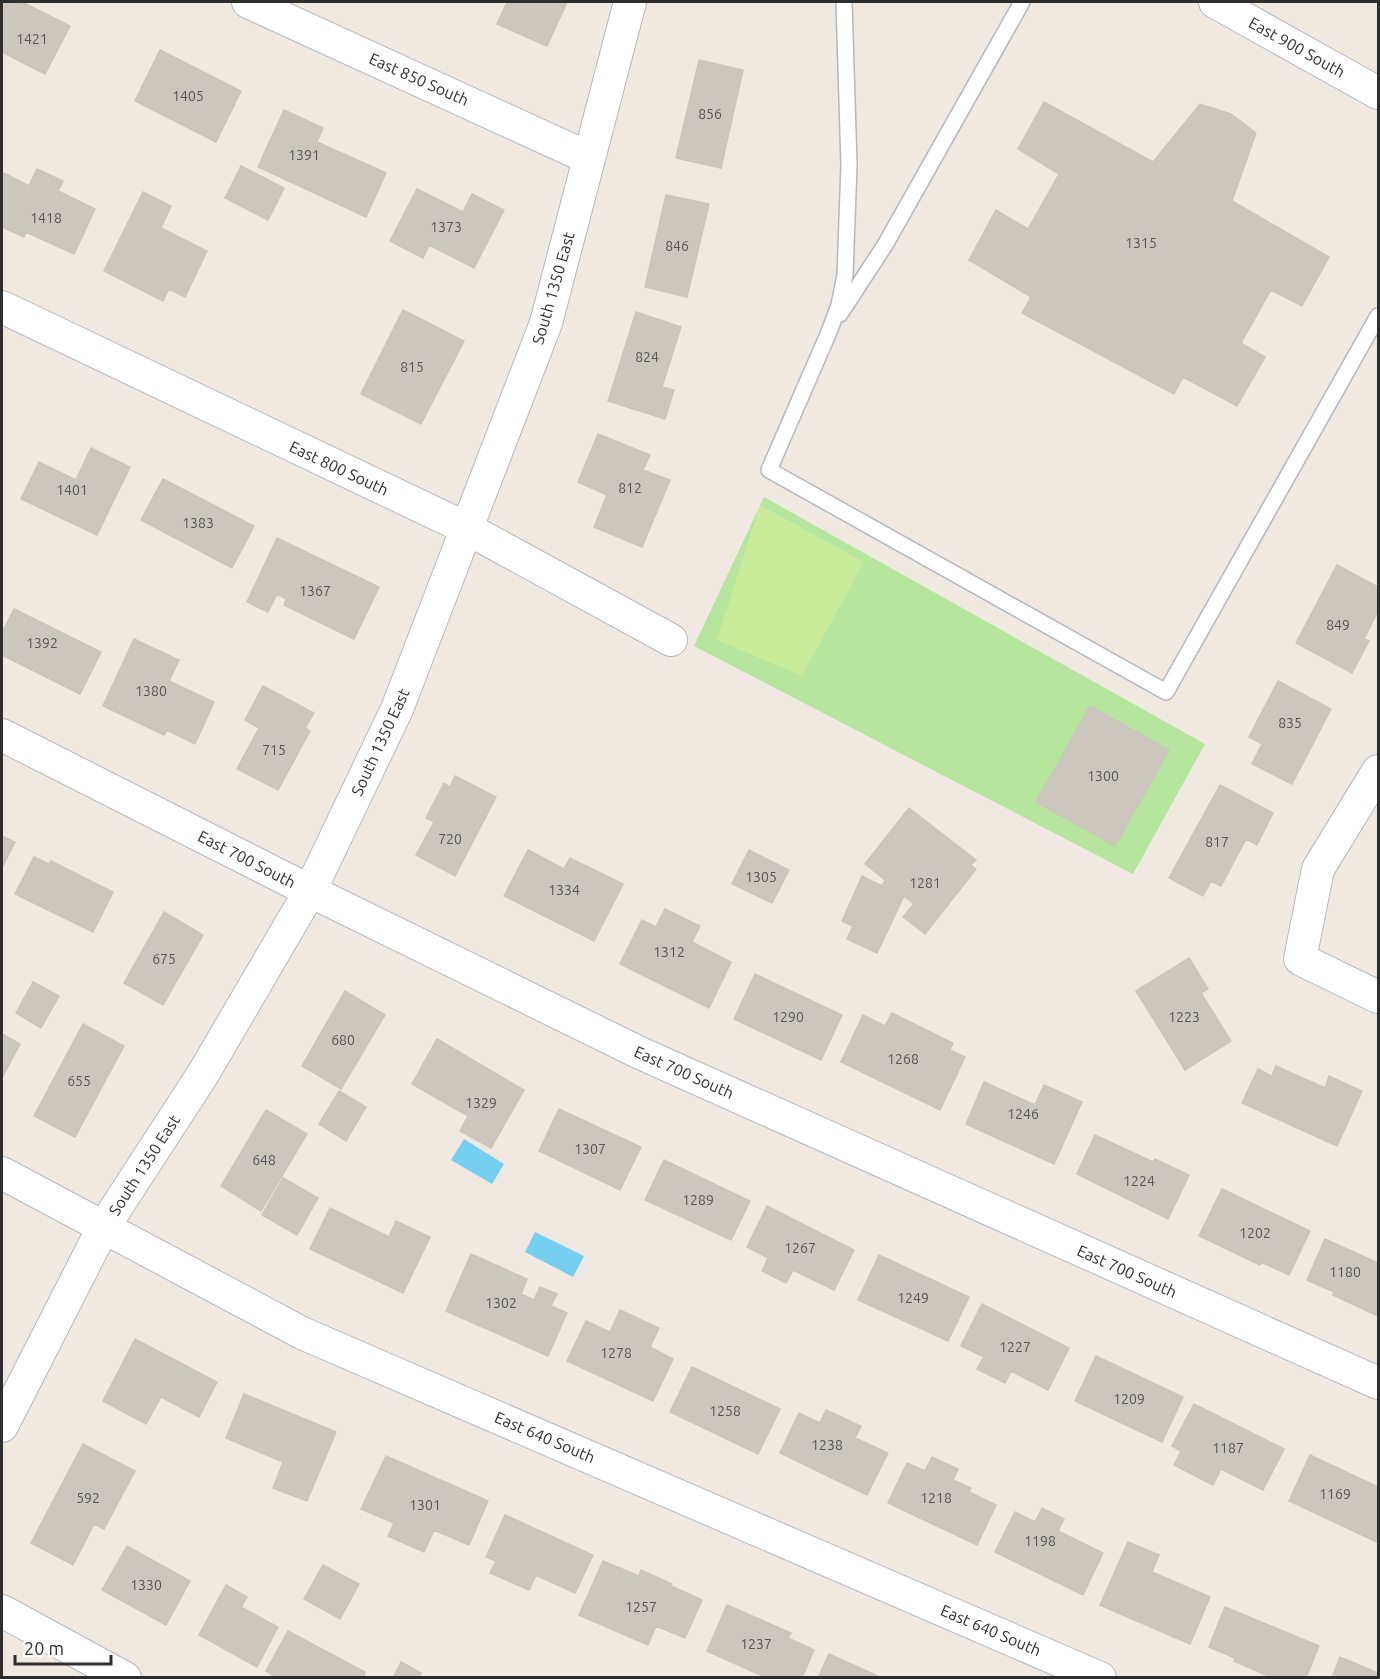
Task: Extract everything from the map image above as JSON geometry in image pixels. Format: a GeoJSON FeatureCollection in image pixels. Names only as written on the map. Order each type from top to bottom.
{"type":"FeatureCollection","features":[{"type":"Feature","properties":{"kind":"street","name":"East 850 South"},"geometry":{"type":"LineString","coordinates":[[248,2],[590,158]]}},
{"type":"Feature","properties":{"kind":"street","name":"South 1350 East"},"geometry":{"type":"LineString","coordinates":[[2,1426],[103,1228],[203,1074],[310,891],[397,710],[546,323],[630,2]]}},
{"type":"Feature","properties":{"kind":"street","name":"East 900 South"},"geometry":{"type":"LineString","coordinates":[[1215,2],[1378,93]]}},
{"type":"Feature","properties":{"kind":"street","name":"East 800 South"},"geometry":{"type":"LineString","coordinates":[[2,308],[466,528],[671,640]]}},
{"type":"Feature","properties":{"kind":"street","name":"East 700 South"},"geometry":{"type":"LineString","coordinates":[[2,735],[310,891],[640,1053],[1378,1383]]}},
{"type":"Feature","properties":{"kind":"street"},"geometry":{"type":"LineString","coordinates":[[1378,771],[1318,869],[1300,959],[1378,997]]}},
{"type":"Feature","properties":{"kind":"street","name":"East 640 South"},"geometry":{"type":"LineString","coordinates":[[2,1173],[302,1333],[1100,1677]]}},
{"type":"Feature","properties":{"kind":"street"},"geometry":{"type":"LineString","coordinates":[[2,1611],[125,1677]]}},
{"type":"Feature","properties":{"kind":"lane"},"geometry":{"type":"LineString","coordinates":[[844,2],[849,165],[844,274],[839,305],[829,332],[769,470],[1166,692],[1378,316]]}},
{"type":"Feature","properties":{"kind":"lane"},"geometry":{"type":"LineString","coordinates":[[829,332],[885,244],[1022,2]]}},
{"type":"Feature","properties":{"kind":"green space"},"geometry":{"type":"Polygon","coordinates":[[[764,497],[1205,744],[1133,874],[694,646],[764,497]]]}},
{"type":"Feature","properties":{"kind":"green space"},"geometry":{"type":"Polygon","coordinates":[[[760,505],[864,562],[802,676],[717,640],[760,505]]]}},
{"type":"Feature","properties":{"kind":"water"},"geometry":{"type":"Polygon","coordinates":[[[464,1139],[504,1164],[492,1184],[451,1160],[464,1139]]]}},
{"type":"Feature","properties":{"kind":"water"},"geometry":{"type":"Polygon","coordinates":[[[535,1232],[584,1256],[573,1277],[525,1252],[535,1232]]]}},
{"type":"Feature","properties":{"kind":"building"},"geometry":{"type":"Polygon","coordinates":[[[2,2],[22,2],[70,26],[45,74],[2,52],[2,2]]]}},
{"type":"Feature","properties":{"kind":"building"},"geometry":{"type":"Polygon","coordinates":[[[507,2],[567,2],[547,46],[497,24],[507,2]]]}},
{"type":"Feature","properties":{"kind":"building"},"geometry":{"type":"Polygon","coordinates":[[[160,50],[241,91],[216,142],[135,101],[160,50]]]}},
{"type":"Feature","properties":{"kind":"building"},"geometry":{"type":"Polygon","coordinates":[[[699,60],[743,70],[721,168],[676,158],[699,60]]]}},
{"type":"Feature","properties":{"kind":"building"},"geometry":{"type":"Polygon","coordinates":[[[1044,102],[1153,162],[1200,104],[1231,114],[1256,133],[1232,201],[1329,257],[1302,306],[1271,290],[1241,343],[1265,357],[1237,406],[1183,377],[1174,394],[1022,313],[1031,297],[969,260],[996,210],[1028,229],[1059,174],[1018,149],[1044,102]]]}},
{"type":"Feature","properties":{"kind":"building"},"geometry":{"type":"Polygon","coordinates":[[[284,110],[323,128],[317,142],[386,173],[366,217],[258,167],[284,110]]]}},
{"type":"Feature","properties":{"kind":"building"},"geometry":{"type":"Polygon","coordinates":[[[241,166],[284,188],[268,220],[225,198],[241,166]]]}},
{"type":"Feature","properties":{"kind":"building"},"geometry":{"type":"Polygon","coordinates":[[[37,169],[63,181],[58,191],[95,209],[74,254],[26,232],[24,237],[2,227],[2,178],[4,173],[29,186],[37,169]]]}},
{"type":"Feature","properties":{"kind":"building"},"geometry":{"type":"Polygon","coordinates":[[[417,189],[463,212],[472,194],[504,210],[474,268],[429,245],[423,258],[390,241],[417,189]]]}},
{"type":"Feature","properties":{"kind":"building"},"geometry":{"type":"Polygon","coordinates":[[[143,192],[171,206],[161,228],[207,251],[185,297],[169,289],[163,301],[104,271],[143,192]]]}},
{"type":"Feature","properties":{"kind":"building"},"geometry":{"type":"Polygon","coordinates":[[[666,195],[709,204],[687,297],[645,287],[666,195]]]}},
{"type":"Feature","properties":{"kind":"building"},"geometry":{"type":"Polygon","coordinates":[[[403,310],[464,341],[421,424],[361,394],[403,310]]]}},
{"type":"Feature","properties":{"kind":"building"},"geometry":{"type":"Polygon","coordinates":[[[636,312],[681,327],[662,387],[674,390],[665,419],[608,401],[636,312]]]}},
{"type":"Feature","properties":{"kind":"building"},"geometry":{"type":"Polygon","coordinates":[[[598,434],[650,455],[643,470],[670,480],[642,547],[594,527],[607,495],[578,482],[598,434]]]}},
{"type":"Feature","properties":{"kind":"building"},"geometry":{"type":"Polygon","coordinates":[[[91,448],[130,467],[97,535],[21,499],[39,462],[76,480],[91,448]]]}},
{"type":"Feature","properties":{"kind":"building"},"geometry":{"type":"Polygon","coordinates":[[[163,479],[254,526],[232,568],[141,520],[163,479]]]}},
{"type":"Feature","properties":{"kind":"building"},"geometry":{"type":"Polygon","coordinates":[[[277,538],[379,587],[354,639],[284,605],[286,599],[277,594],[268,612],[247,602],[277,538]]]}},
{"type":"Feature","properties":{"kind":"building"},"geometry":{"type":"Polygon","coordinates":[[[1337,565],[1378,587],[1378,611],[1364,639],[1369,641],[1352,673],[1296,643],[1337,565]]]}},
{"type":"Feature","properties":{"kind":"building"},"geometry":{"type":"Polygon","coordinates":[[[14,609],[101,652],[80,694],[2,655],[2,633],[14,609]]]}},
{"type":"Feature","properties":{"kind":"building"},"geometry":{"type":"Polygon","coordinates":[[[134,639],[179,660],[169,681],[214,702],[195,744],[167,730],[164,735],[103,706],[134,639]]]}},
{"type":"Feature","properties":{"kind":"building"},"geometry":{"type":"Polygon","coordinates":[[[1278,681],[1331,709],[1292,784],[1252,764],[1262,744],[1249,737],[1278,681]]]}},
{"type":"Feature","properties":{"kind":"building"},"geometry":{"type":"Polygon","coordinates":[[[263,686],[314,713],[305,728],[310,731],[278,790],[237,769],[259,728],[245,720],[263,686]]]}},
{"type":"Feature","properties":{"kind":"building"},"geometry":{"type":"Polygon","coordinates":[[[1090,706],[1169,750],[1115,846],[1036,802],[1090,706]]]}},
{"type":"Feature","properties":{"kind":"building"},"geometry":{"type":"Polygon","coordinates":[[[455,776],[496,797],[455,876],[416,855],[434,822],[426,818],[444,783],[450,787],[455,776]]]}},
{"type":"Feature","properties":{"kind":"building"},"geometry":{"type":"Polygon","coordinates":[[[1220,785],[1273,813],[1257,845],[1246,839],[1221,886],[1211,881],[1203,896],[1169,878],[1220,785]]]}},
{"type":"Feature","properties":{"kind":"building"},"geometry":{"type":"Polygon","coordinates":[[[909,808],[976,860],[971,865],[976,869],[925,934],[903,917],[914,904],[904,896],[877,953],[847,939],[853,926],[842,921],[862,876],[882,886],[885,880],[865,864],[909,808]]]}},
{"type":"Feature","properties":{"kind":"building"},"geometry":{"type":"Polygon","coordinates":[[[2,836],[15,842],[2,868],[2,836]]]}},
{"type":"Feature","properties":{"kind":"building"},"geometry":{"type":"Polygon","coordinates":[[[528,850],[564,869],[570,858],[623,884],[594,941],[504,896],[528,850]]]}},
{"type":"Feature","properties":{"kind":"building"},"geometry":{"type":"Polygon","coordinates":[[[749,850],[789,870],[772,903],[732,884],[749,850]]]}},
{"type":"Feature","properties":{"kind":"building"},"geometry":{"type":"Polygon","coordinates":[[[34,857],[49,864],[51,861],[113,892],[93,932],[15,894],[34,857]]]}},
{"type":"Feature","properties":{"kind":"building"},"geometry":{"type":"Polygon","coordinates":[[[665,909],[700,926],[692,942],[731,962],[709,1008],[620,964],[642,920],[656,927],[665,909]]]}},
{"type":"Feature","properties":{"kind":"building"},"geometry":{"type":"Polygon","coordinates":[[[164,912],[203,935],[163,1005],[124,983],[164,912]]]}},
{"type":"Feature","properties":{"kind":"building"},"geometry":{"type":"Polygon","coordinates":[[[1189,958],[1208,989],[1201,993],[1231,1041],[1185,1070],[1136,991],[1189,958]]]}},
{"type":"Feature","properties":{"kind":"building"},"geometry":{"type":"Polygon","coordinates":[[[755,974],[842,1015],[821,1060],[734,1019],[755,974]]]}},
{"type":"Feature","properties":{"kind":"building"},"geometry":{"type":"Polygon","coordinates":[[[33,982],[59,996],[41,1028],[16,1013],[33,982]]]}},
{"type":"Feature","properties":{"kind":"building"},"geometry":{"type":"Polygon","coordinates":[[[345,991],[385,1015],[341,1089],[302,1066],[345,991]]]}},
{"type":"Feature","properties":{"kind":"building"},"geometry":{"type":"Polygon","coordinates":[[[892,1013],[953,1043],[950,1050],[965,1057],[940,1110],[841,1062],[863,1015],[885,1026],[892,1013]]]}},
{"type":"Feature","properties":{"kind":"building"},"geometry":{"type":"Polygon","coordinates":[[[83,1024],[124,1046],[75,1137],[34,1116],[83,1024]]]}},
{"type":"Feature","properties":{"kind":"building"},"geometry":{"type":"Polygon","coordinates":[[[2,1034],[20,1044],[2,1078],[2,1034]]]}},
{"type":"Feature","properties":{"kind":"building"},"geometry":{"type":"Polygon","coordinates":[[[437,1039],[524,1090],[491,1148],[460,1131],[468,1116],[412,1084],[437,1039]]]}},
{"type":"Feature","properties":{"kind":"building"},"geometry":{"type":"Polygon","coordinates":[[[1276,1066],[1325,1088],[1329,1076],[1362,1091],[1337,1146],[1242,1103],[1258,1069],[1272,1076],[1276,1066]]]}},
{"type":"Feature","properties":{"kind":"building"},"geometry":{"type":"Polygon","coordinates":[[[984,1082],[1035,1105],[1044,1085],[1082,1102],[1054,1164],[966,1124],[984,1082]]]}},
{"type":"Feature","properties":{"kind":"building"},"geometry":{"type":"Polygon","coordinates":[[[339,1091],[366,1107],[346,1141],[319,1124],[339,1091]]]}},
{"type":"Feature","properties":{"kind":"building"},"geometry":{"type":"Polygon","coordinates":[[[559,1109],[641,1147],[620,1190],[539,1151],[559,1109]]]}},
{"type":"Feature","properties":{"kind":"building"},"geometry":{"type":"Polygon","coordinates":[[[266,1110],[307,1134],[261,1211],[221,1186],[266,1110]]]}},
{"type":"Feature","properties":{"kind":"building"},"geometry":{"type":"Polygon","coordinates":[[[1095,1135],[1153,1162],[1155,1159],[1189,1175],[1168,1219],[1077,1174],[1095,1135]]]}},
{"type":"Feature","properties":{"kind":"building"},"geometry":{"type":"Polygon","coordinates":[[[664,1160],[750,1201],[731,1240],[645,1200],[664,1160]]]}},
{"type":"Feature","properties":{"kind":"building"},"geometry":{"type":"Polygon","coordinates":[[[283,1178],[318,1198],[297,1235],[262,1215],[283,1178]]]}},
{"type":"Feature","properties":{"kind":"building"},"geometry":{"type":"Polygon","coordinates":[[[1222,1189],[1310,1231],[1289,1275],[1261,1262],[1260,1265],[1199,1236],[1222,1189]]]}},
{"type":"Feature","properties":{"kind":"building"},"geometry":{"type":"Polygon","coordinates":[[[767,1206],[854,1250],[834,1290],[793,1270],[786,1283],[762,1271],[768,1258],[747,1247],[767,1206]]]}},
{"type":"Feature","properties":{"kind":"building"},"geometry":{"type":"Polygon","coordinates":[[[330,1208],[389,1237],[396,1221],[430,1237],[403,1293],[310,1249],[330,1208]]]}},
{"type":"Feature","properties":{"kind":"building"},"geometry":{"type":"Polygon","coordinates":[[[1325,1239],[1378,1263],[1378,1316],[1307,1280],[1325,1239]]]}},
{"type":"Feature","properties":{"kind":"building"},"geometry":{"type":"Polygon","coordinates":[[[471,1254],[527,1279],[521,1294],[534,1300],[540,1287],[557,1294],[551,1306],[567,1313],[548,1356],[446,1311],[471,1254]]]}},
{"type":"Feature","properties":{"kind":"building"},"geometry":{"type":"Polygon","coordinates":[[[879,1255],[969,1297],[948,1341],[858,1300],[879,1255]]]}},
{"type":"Feature","properties":{"kind":"building"},"geometry":{"type":"Polygon","coordinates":[[[982,1304],[1069,1348],[1048,1390],[1011,1371],[1005,1383],[977,1369],[984,1357],[961,1346],[982,1304]]]}},
{"type":"Feature","properties":{"kind":"building"},"geometry":{"type":"Polygon","coordinates":[[[620,1310],[659,1328],[650,1347],[673,1359],[653,1401],[567,1361],[586,1321],[610,1332],[620,1310]]]}},
{"type":"Feature","properties":{"kind":"building"},"geometry":{"type":"Polygon","coordinates":[[[135,1339],[217,1382],[199,1417],[161,1397],[146,1424],[103,1401],[135,1339]]]}},
{"type":"Feature","properties":{"kind":"building"},"geometry":{"type":"Polygon","coordinates":[[[1096,1356],[1183,1397],[1162,1442],[1075,1401],[1096,1356]]]}},
{"type":"Feature","properties":{"kind":"building"},"geometry":{"type":"Polygon","coordinates":[[[692,1367],[780,1409],[758,1454],[670,1412],[692,1367]]]}},
{"type":"Feature","properties":{"kind":"building"},"geometry":{"type":"Polygon","coordinates":[[[244,1394],[336,1432],[307,1501],[273,1488],[283,1462],[226,1438],[244,1394]]]}},
{"type":"Feature","properties":{"kind":"building"},"geometry":{"type":"Polygon","coordinates":[[[1194,1404],[1284,1449],[1263,1490],[1221,1469],[1213,1485],[1174,1465],[1181,1451],[1172,1446],[1194,1404]]]}},
{"type":"Feature","properties":{"kind":"building"},"geometry":{"type":"Polygon","coordinates":[[[826,1410],[861,1426],[855,1438],[888,1453],[867,1495],[780,1453],[799,1413],[820,1423],[826,1410]]]}},
{"type":"Feature","properties":{"kind":"building"},"geometry":{"type":"Polygon","coordinates":[[[83,1444],[135,1471],[104,1529],[94,1524],[73,1565],[31,1543],[83,1444]]]}},
{"type":"Feature","properties":{"kind":"building"},"geometry":{"type":"Polygon","coordinates":[[[1310,1455],[1378,1487],[1377,1542],[1289,1501],[1310,1455]]]}},
{"type":"Feature","properties":{"kind":"building"},"geometry":{"type":"Polygon","coordinates":[[[386,1456],[488,1501],[469,1545],[434,1530],[424,1552],[388,1536],[394,1523],[361,1509],[386,1456]]]}},
{"type":"Feature","properties":{"kind":"building"},"geometry":{"type":"Polygon","coordinates":[[[932,1457],[958,1469],[953,1480],[971,1488],[969,1492],[996,1505],[977,1545],[888,1503],[907,1463],[925,1471],[932,1457]]]}},
{"type":"Feature","properties":{"kind":"building"},"geometry":{"type":"Polygon","coordinates":[[[1042,1508],[1064,1519],[1058,1531],[1103,1553],[1083,1595],[995,1552],[1015,1512],[1035,1522],[1042,1508]]]}},
{"type":"Feature","properties":{"kind":"building"},"geometry":{"type":"Polygon","coordinates":[[[505,1515],[593,1555],[575,1593],[536,1575],[529,1590],[490,1573],[496,1561],[486,1557],[505,1515]]]}},
{"type":"Feature","properties":{"kind":"building"},"geometry":{"type":"Polygon","coordinates":[[[1128,1542],[1159,1555],[1152,1572],[1210,1597],[1190,1644],[1100,1605],[1128,1542]]]}},
{"type":"Feature","properties":{"kind":"building"},"geometry":{"type":"Polygon","coordinates":[[[127,1546],[190,1581],[166,1625],[102,1590],[127,1546]]]}},
{"type":"Feature","properties":{"kind":"building"},"geometry":{"type":"Polygon","coordinates":[[[603,1561],[639,1576],[641,1570],[702,1600],[685,1638],[656,1626],[648,1645],[579,1615],[603,1561]]]}},
{"type":"Feature","properties":{"kind":"building"},"geometry":{"type":"Polygon","coordinates":[[[323,1565],[359,1584],[340,1619],[304,1599],[323,1565]]]}},
{"type":"Feature","properties":{"kind":"building"},"geometry":{"type":"Polygon","coordinates":[[[226,1585],[247,1597],[241,1607],[278,1627],[257,1667],[199,1635],[226,1585]]]}},
{"type":"Feature","properties":{"kind":"building"},"geometry":{"type":"Polygon","coordinates":[[[727,1605],[791,1633],[788,1638],[814,1650],[802,1678],[767,1678],[707,1651],[727,1605]]]}},
{"type":"Feature","properties":{"kind":"building"},"geometry":{"type":"Polygon","coordinates":[[[1225,1607],[1319,1646],[1306,1678],[1273,1678],[1209,1647],[1225,1607]]]}},
{"type":"Feature","properties":{"kind":"building"},"geometry":{"type":"Polygon","coordinates":[[[288,1631],[365,1672],[363,1678],[278,1678],[266,1671],[288,1631]]]}},
{"type":"Feature","properties":{"kind":"building"},"geometry":{"type":"Polygon","coordinates":[[[829,1654],[882,1678],[818,1678],[829,1654]]]}},
{"type":"Feature","properties":{"kind":"building"},"geometry":{"type":"Polygon","coordinates":[[[1340,1657],[1378,1673],[1378,1678],[1332,1678],[1340,1657]]]}},
{"type":"Feature","properties":{"kind":"building"},"geometry":{"type":"Polygon","coordinates":[[[401,1662],[421,1673],[418,1678],[393,1678],[401,1662]]]}}]}
